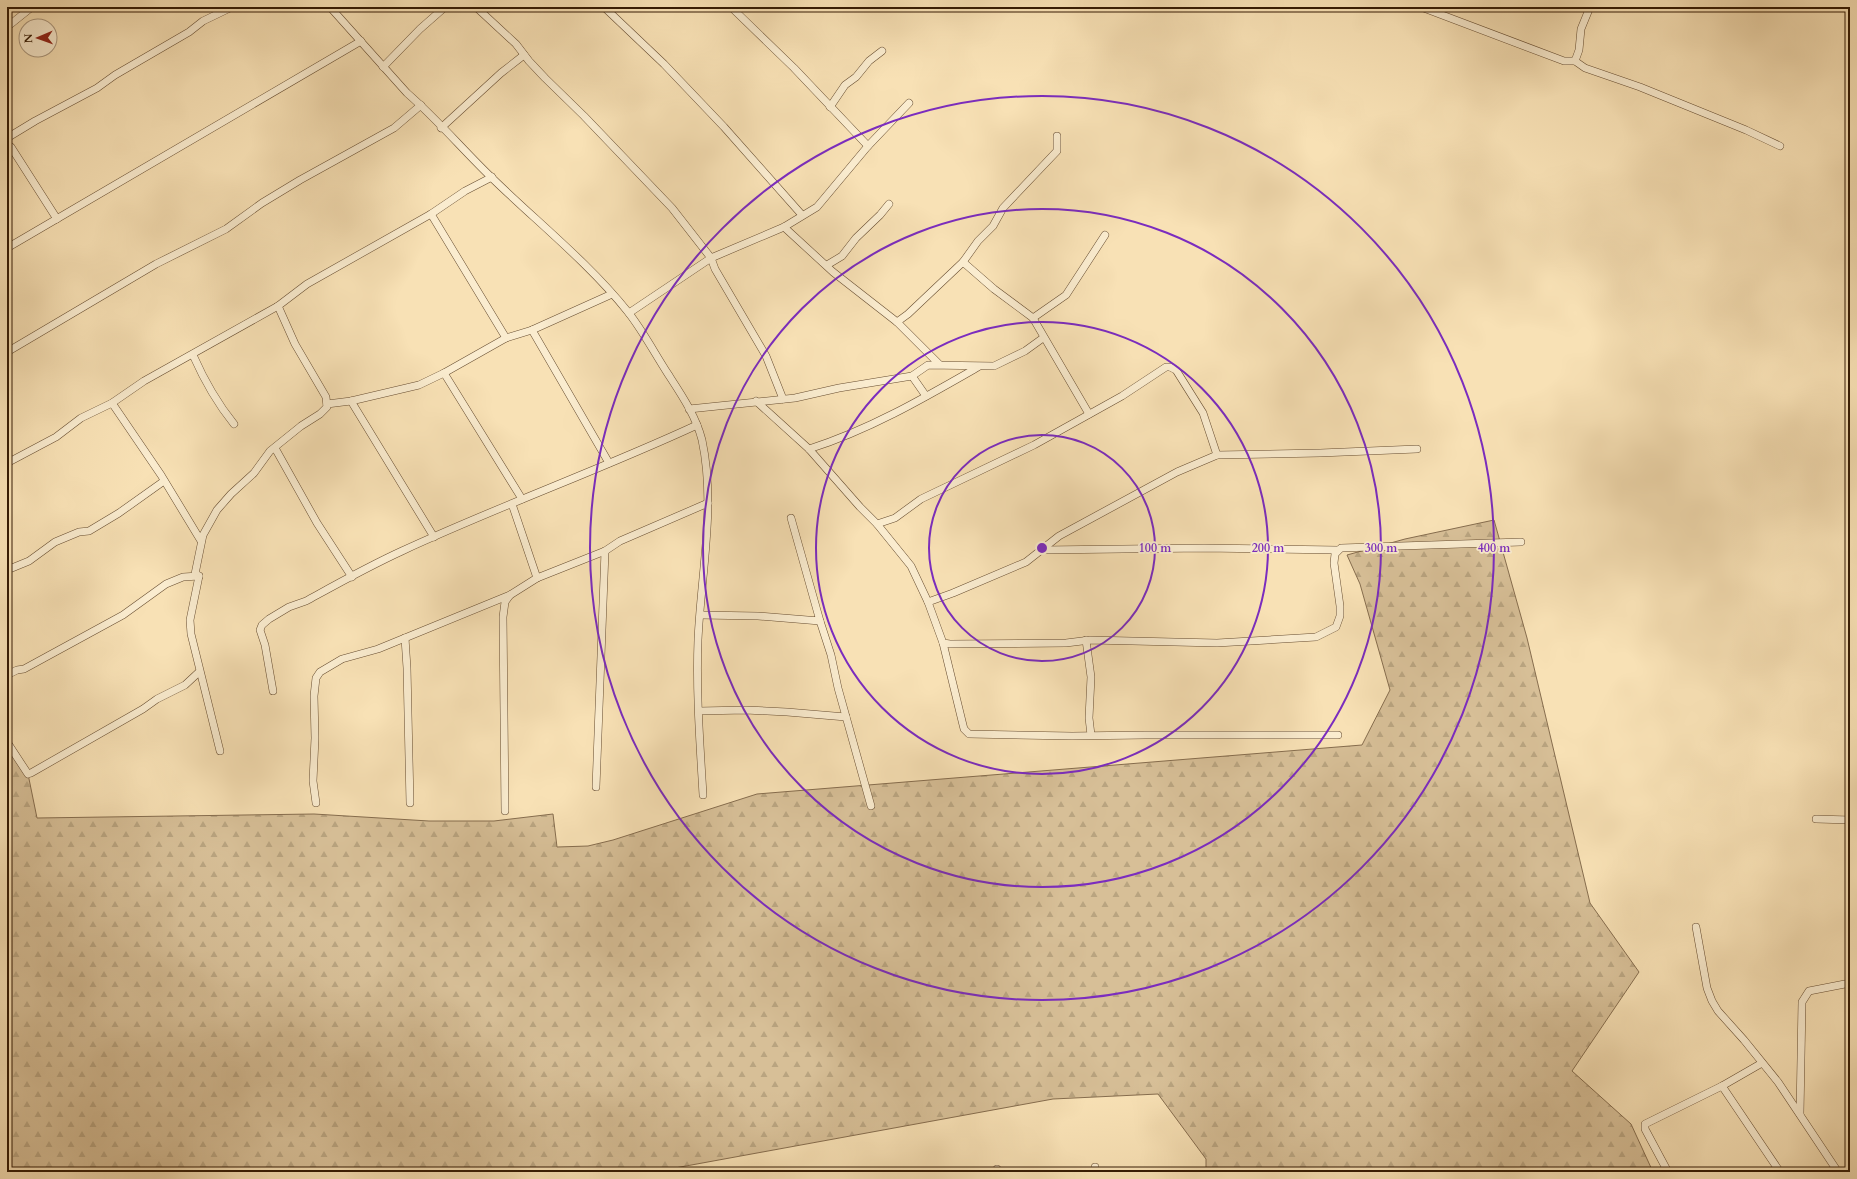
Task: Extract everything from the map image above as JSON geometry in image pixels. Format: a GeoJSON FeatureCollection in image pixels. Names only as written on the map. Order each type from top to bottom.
{"type":"FeatureCollection","features":[{"type":"Feature","properties":{"kind":"street"},"geometry":{"type":"LineString","coordinates":[[7,27],[32,7]]}},
{"type":"Feature","properties":{"kind":"street"},"geometry":{"type":"LineString","coordinates":[[57,219],[9,145],[9,137],[35,120],[97,88],[115,75],[189,32],[203,21],[232,7]]}},
{"type":"Feature","properties":{"kind":"street"},"geometry":{"type":"LineString","coordinates":[[330,7],[407,93],[441,128],[548,229],[629,313],[689,409],[697,425],[702,439],[708,503],[705,567],[698,640],[699,712],[704,795]]}},
{"type":"Feature","properties":{"kind":"street"},"geometry":{"type":"LineString","coordinates":[[383,66],[444,7]]}},
{"type":"Feature","properties":{"kind":"street"},"geometry":{"type":"LineString","coordinates":[[476,7],[516,44],[524,55],[672,208],[711,258],[766,356],[783,399]]}},
{"type":"Feature","properties":{"kind":"street"},"geometry":{"type":"LineString","coordinates":[[604,7],[664,64],[724,128],[802,216]]}},
{"type":"Feature","properties":{"kind":"street"},"geometry":{"type":"LineString","coordinates":[[731,7],[794,68],[868,146]]}},
{"type":"Feature","properties":{"kind":"street"},"geometry":{"type":"LineString","coordinates":[[1421,7],[1564,61],[1575,61],[1584,68],[1640,87],[1746,130],[1780,146]]}},
{"type":"Feature","properties":{"kind":"street"},"geometry":{"type":"LineString","coordinates":[[1575,61],[1579,50],[1580,29],[1590,7]]}},
{"type":"Feature","properties":{"kind":"street"},"geometry":{"type":"LineString","coordinates":[[7,248],[361,41]]}},
{"type":"Feature","properties":{"kind":"street"},"geometry":{"type":"LineString","coordinates":[[830,107],[845,85],[856,77],[869,61],[882,51]]}},
{"type":"Feature","properties":{"kind":"street"},"geometry":{"type":"LineString","coordinates":[[441,128],[501,73],[524,55]]}},
{"type":"Feature","properties":{"kind":"street"},"geometry":{"type":"LineString","coordinates":[[629,313],[711,258],[784,227],[820,204],[868,146],[909,103]]}},
{"type":"Feature","properties":{"kind":"street"},"geometry":{"type":"LineString","coordinates":[[7,352],[156,264],[226,229],[262,203],[300,180],[394,128],[420,105]]}},
{"type":"Feature","properties":{"kind":"street"},"geometry":{"type":"LineString","coordinates":[[897,322],[908,314],[963,262],[993,226],[1003,208],[1057,151],[1057,136]]}},
{"type":"Feature","properties":{"kind":"street"},"geometry":{"type":"LineString","coordinates":[[7,463],[56,437],[81,418],[112,402],[144,381],[193,355],[278,306],[307,284],[431,214],[465,191],[492,177]]}},
{"type":"Feature","properties":{"kind":"street"},"geometry":{"type":"LineString","coordinates":[[827,265],[842,256],[889,204]]}},
{"type":"Feature","properties":{"kind":"street"},"geometry":{"type":"LineString","coordinates":[[431,214],[506,338]]}},
{"type":"Feature","properties":{"kind":"street"},"geometry":{"type":"LineString","coordinates":[[784,227],[827,265],[897,322],[939,364]]}},
{"type":"Feature","properties":{"kind":"street"},"geometry":{"type":"LineString","coordinates":[[1034,318],[1066,295],[1105,235]]}},
{"type":"Feature","properties":{"kind":"street"},"geometry":{"type":"LineString","coordinates":[[963,262],[1034,318],[1043,338],[1089,414]]}},
{"type":"Feature","properties":{"kind":"street"},"geometry":{"type":"LineString","coordinates":[[199,576],[195,574],[201,540],[217,510],[231,494],[254,473],[267,454],[301,426],[320,414],[328,404],[351,401],[418,385],[444,373],[506,338],[532,330],[612,294]]}},
{"type":"Feature","properties":{"kind":"street"},"geometry":{"type":"LineString","coordinates":[[278,306],[287,327],[311,374],[326,397],[328,404]]}},
{"type":"Feature","properties":{"kind":"street"},"geometry":{"type":"LineString","coordinates":[[532,330],[609,463]]}},
{"type":"Feature","properties":{"kind":"street"},"geometry":{"type":"LineString","coordinates":[[689,409],[783,399],[912,376],[928,364],[994,366],[1025,351],[1043,338]]}},
{"type":"Feature","properties":{"kind":"street"},"geometry":{"type":"LineString","coordinates":[[193,355],[203,377],[223,411],[234,424]]}},
{"type":"Feature","properties":{"kind":"street"},"geometry":{"type":"LineString","coordinates":[[809,449],[840,439],[926,396],[979,366]]}},
{"type":"Feature","properties":{"kind":"street"},"geometry":{"type":"LineString","coordinates":[[877,524],[895,518],[921,499],[1034,445],[1122,396],[1161,369],[1170,367],[1176,370],[1203,413],[1217,455]]}},
{"type":"Feature","properties":{"kind":"street"},"geometry":{"type":"LineString","coordinates":[[444,373],[522,499]]}},
{"type":"Feature","properties":{"kind":"street"},"geometry":{"type":"LineString","coordinates":[[912,376],[926,396]]}},
{"type":"Feature","properties":{"kind":"street"},"geometry":{"type":"LineString","coordinates":[[351,401],[434,536]]}},
{"type":"Feature","properties":{"kind":"street"},"geometry":{"type":"LineString","coordinates":[[756,401],[809,449],[877,524],[910,566],[928,602],[943,643],[964,729],[969,734],[1338,735]]}},
{"type":"Feature","properties":{"kind":"street"},"geometry":{"type":"LineString","coordinates":[[112,402],[201,540]]}},
{"type":"Feature","properties":{"kind":"street"},"geometry":{"type":"LineString","coordinates":[[273,692],[265,645],[260,630],[262,625],[269,619],[284,610],[306,602],[434,536],[643,450],[697,425]]}},
{"type":"Feature","properties":{"kind":"street"},"geometry":{"type":"LineString","coordinates":[[275,448],[317,523],[352,577]]}},
{"type":"Feature","properties":{"kind":"street"},"geometry":{"type":"LineString","coordinates":[[928,602],[1021,564],[1059,536],[1177,472],[1217,455],[1417,449]]}},
{"type":"Feature","properties":{"kind":"street"},"geometry":{"type":"LineString","coordinates":[[7,570],[25,563],[55,542],[79,532],[89,531],[119,513],[164,481]]}},
{"type":"Feature","properties":{"kind":"street"},"geometry":{"type":"LineString","coordinates":[[316,803],[313,781],[315,738],[314,696],[316,678],[320,672],[342,659],[378,649],[510,595],[537,578],[605,551],[620,541],[708,503]]}},
{"type":"Feature","properties":{"kind":"street"},"geometry":{"type":"LineString","coordinates":[[512,504],[537,578]]}},
{"type":"Feature","properties":{"kind":"street"},"geometry":{"type":"LineString","coordinates":[[791,518],[831,655],[846,718],[871,806]]}},
{"type":"Feature","properties":{"kind":"street"},"geometry":{"type":"LineString","coordinates":[[1042,550],[1204,548],[1338,550],[1350,546],[1521,542]]}},
{"type":"Feature","properties":{"kind":"street"},"geometry":{"type":"LineString","coordinates":[[943,643],[958,645],[1066,643],[1086,640],[1217,642],[1296,639],[1323,634],[1336,627],[1340,616],[1334,563],[1335,554],[1338,550]]}},
{"type":"Feature","properties":{"kind":"street"},"geometry":{"type":"LineString","coordinates":[[596,787],[605,551]]}},
{"type":"Feature","properties":{"kind":"street"},"geometry":{"type":"LineString","coordinates":[[199,576],[190,620],[190,634],[220,751]]}},
{"type":"Feature","properties":{"kind":"street"},"geometry":{"type":"LineString","coordinates":[[7,675],[17,670],[24,669],[123,615],[166,584],[183,577],[199,576]]}},
{"type":"Feature","properties":{"kind":"street"},"geometry":{"type":"LineString","coordinates":[[505,811],[503,617],[505,602],[510,595]]}},
{"type":"Feature","properties":{"kind":"street"},"geometry":{"type":"LineString","coordinates":[[700,615],[758,616],[820,621]]}},
{"type":"Feature","properties":{"kind":"street"},"geometry":{"type":"LineString","coordinates":[[405,638],[410,803]]}},
{"type":"Feature","properties":{"kind":"street"},"geometry":{"type":"LineString","coordinates":[[1086,640],[1091,677],[1089,718],[1091,735]]}},
{"type":"Feature","properties":{"kind":"street"},"geometry":{"type":"LineString","coordinates":[[7,742],[29,774],[137,713],[157,698],[185,685],[200,672]]}},
{"type":"Feature","properties":{"kind":"street"},"geometry":{"type":"LineString","coordinates":[[699,712],[773,711],[846,718]]}},
{"type":"Feature","properties":{"kind":"street"},"geometry":{"type":"LineString","coordinates":[[1816,819],[1850,820]]}},
{"type":"Feature","properties":{"kind":"street"},"geometry":{"type":"LineString","coordinates":[[1696,927],[1707,988],[1712,1001],[1718,1011],[1744,1040],[1800,1114],[1838,1172]]}},
{"type":"Feature","properties":{"kind":"street"},"geometry":{"type":"LineString","coordinates":[[1800,1114],[1802,1002],[1810,991],[1850,983]]}},
{"type":"Feature","properties":{"kind":"street"},"geometry":{"type":"LineString","coordinates":[[1668,1172],[1644,1125],[1722,1086],[1762,1063]]}},
{"type":"Feature","properties":{"kind":"street"},"geometry":{"type":"LineString","coordinates":[[1722,1086],[1780,1172]]}},
{"type":"Feature","properties":{"kind":"green space"},"geometry":{"type":"Polygon","coordinates":[[[1494,520],[1527,638],[1590,903],[1639,972],[1572,1071],[1631,1124],[1653,1172],[1206,1172],[1206,1159],[1158,1094],[1053,1099],[653,1172],[7,1172],[7,749],[28,774],[37,818],[314,814],[429,821],[494,821],[553,814],[557,847],[588,846],[613,840],[757,794],[1362,745],[1390,690],[1360,584],[1347,555],[1405,539],[1494,520]]]}}]}
